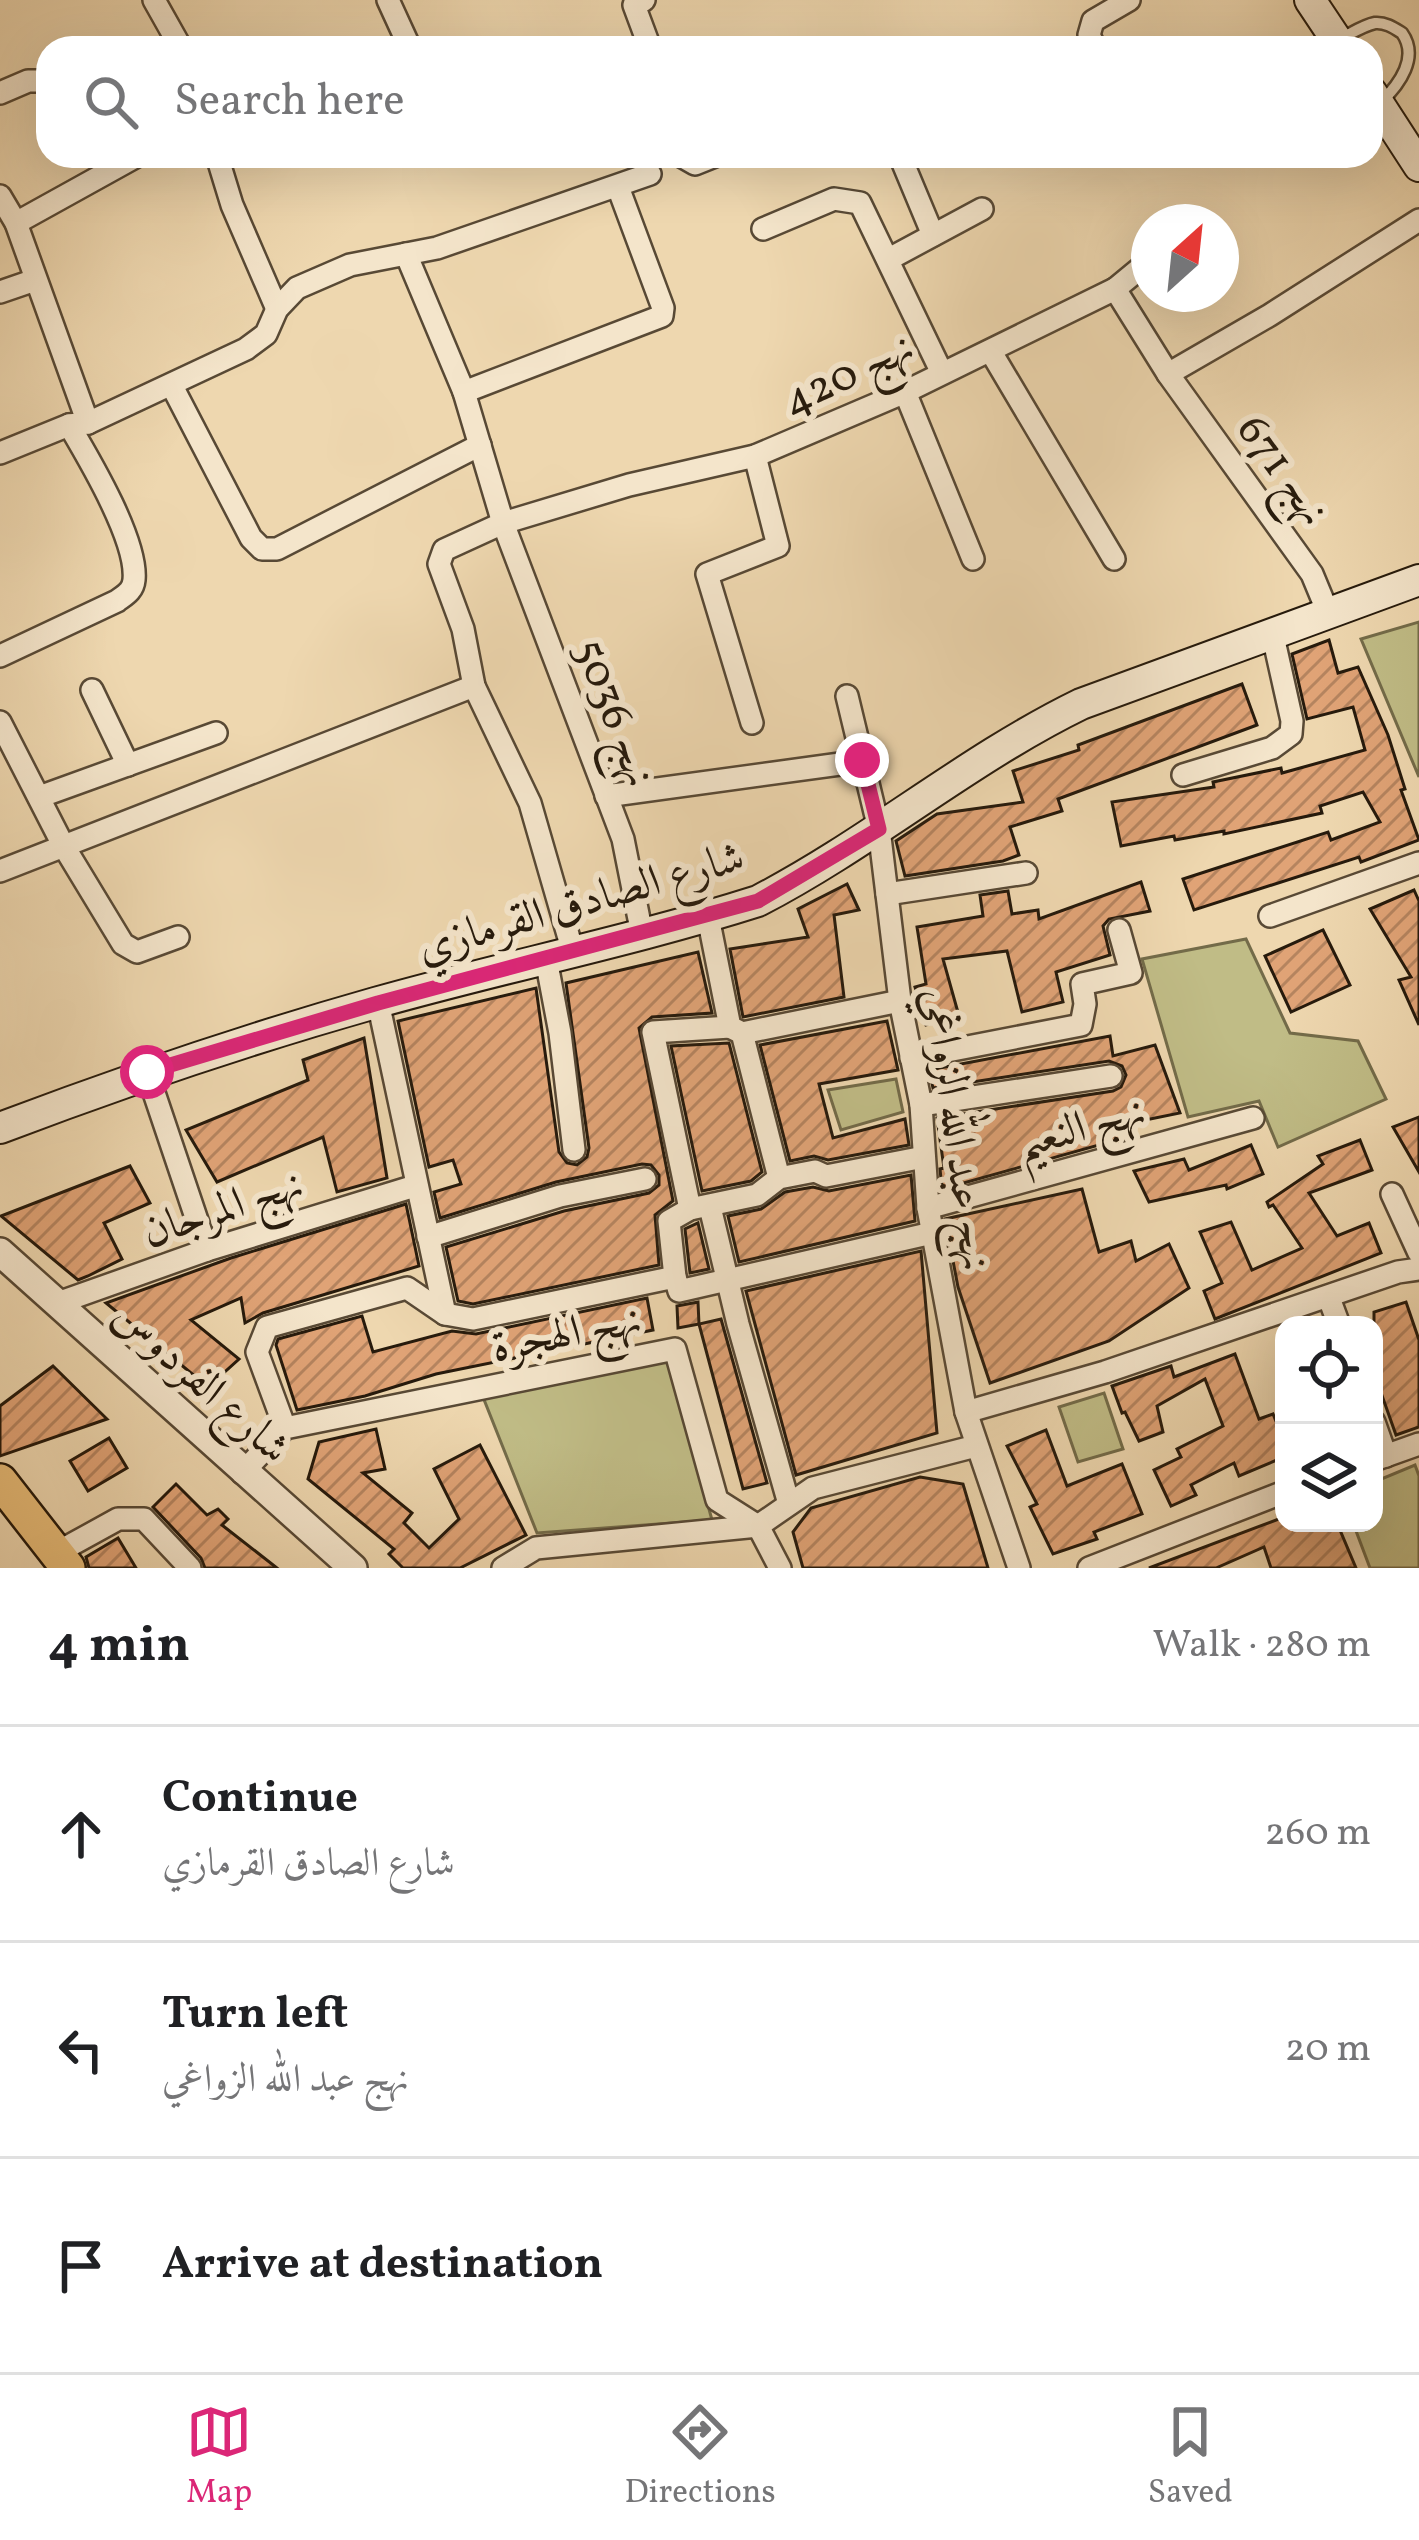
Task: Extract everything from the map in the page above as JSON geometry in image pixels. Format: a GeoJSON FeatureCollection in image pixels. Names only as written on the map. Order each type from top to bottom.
{"type":"FeatureCollection","features":[{"type":"Feature","properties":{"kind":"main road"},"geometry":{"type":"LineString","coordinates":[[1310,0],[1334,36]]}},
{"type":"Feature","properties":{"kind":"main road"},"geometry":{"type":"LineString","coordinates":[[1383,110],[1419,166]]}},
{"type":"Feature","properties":{"kind":"main road","name":"شارع الصادق القرمازي"},"geometry":{"type":"LineString","coordinates":[[0,1128],[147,1072],[378,1003],[708,917],[772,893],[1037,725],[1419,580]]}},
{"type":"Feature","properties":{"kind":"main road"},"geometry":{"type":"LineString","coordinates":[[0,1481],[63,1560]]}},
{"type":"Feature","properties":{"kind":"street"},"geometry":{"type":"LineString","coordinates":[[154,0],[174,36]]}},
{"type":"Feature","properties":{"kind":"street"},"geometry":{"type":"LineString","coordinates":[[388,0],[404,36]]}},
{"type":"Feature","properties":{"kind":"street"},"geometry":{"type":"LineString","coordinates":[[1089,36],[1093,21],[1129,0]]}},
{"type":"Feature","properties":{"kind":"street"},"geometry":{"type":"LineString","coordinates":[[637,2],[647,36]]}},
{"type":"Feature","properties":{"kind":"street"},"geometry":{"type":"LineString","coordinates":[[0,93],[36,81]]}},
{"type":"Feature","properties":{"kind":"street"},"geometry":{"type":"LineString","coordinates":[[16,223],[93,168]]}},
{"type":"Feature","properties":{"kind":"street"},"geometry":{"type":"LineString","coordinates":[[221,168],[277,309]]}},
{"type":"Feature","properties":{"kind":"street"},"geometry":{"type":"LineString","coordinates":[[905,168],[934,235]]}},
{"type":"Feature","properties":{"kind":"street"},"geometry":{"type":"LineString","coordinates":[[0,453],[172,386],[246,349],[266,334],[277,309],[297,289],[350,265],[406,254],[650,174]]}},
{"type":"Feature","properties":{"kind":"street"},"geometry":{"type":"LineString","coordinates":[[464,392],[662,316],[618,187]]}},
{"type":"Feature","properties":{"kind":"street"},"geometry":{"type":"LineString","coordinates":[[0,196],[16,223],[78,424],[127,542],[135,582],[117,601],[0,656]]}},
{"type":"Feature","properties":{"kind":"street"},"geometry":{"type":"LineString","coordinates":[[763,229],[834,199],[860,203],[941,371]]}},
{"type":"Feature","properties":{"kind":"street"},"geometry":{"type":"LineString","coordinates":[[889,259],[982,209]]}},
{"type":"Feature","properties":{"kind":"street"},"geometry":{"type":"LineString","coordinates":[[1115,289],[1168,374],[1419,220]]}},
{"type":"Feature","properties":{"kind":"street","name":"نهج 5036"},"geometry":{"type":"LineString","coordinates":[[406,254],[464,392],[503,523],[623,838],[642,934]]}},
{"type":"Feature","properties":{"kind":"street","name":"نهج 420"},"geometry":{"type":"LineString","coordinates":[[474,686],[463,629],[440,557],[444,550],[503,523],[628,484],[755,456],[991,352],[1115,289],[1131,276]]}},
{"type":"Feature","properties":{"kind":"street"},"geometry":{"type":"LineString","coordinates":[[0,292],[35,280]]}},
{"type":"Feature","properties":{"kind":"street"},"geometry":{"type":"LineString","coordinates":[[991,352],[1114,559]]}},
{"type":"Feature","properties":{"kind":"street","name":"نهج 671"},"geometry":{"type":"LineString","coordinates":[[1168,374],[1312,574],[1329,615]]}},
{"type":"Feature","properties":{"kind":"street"},"geometry":{"type":"LineString","coordinates":[[172,386],[251,538],[262,549],[277,549],[480,446]]}},
{"type":"Feature","properties":{"kind":"street"},"geometry":{"type":"LineString","coordinates":[[905,392],[973,559]]}},
{"type":"Feature","properties":{"kind":"street"},"geometry":{"type":"LineString","coordinates":[[752,723],[707,574],[778,546],[755,456]]}},
{"type":"Feature","properties":{"kind":"street"},"geometry":{"type":"LineString","coordinates":[[1183,775],[1272,748],[1291,734],[1273,636]]}},
{"type":"Feature","properties":{"kind":"street"},"geometry":{"type":"LineString","coordinates":[[0,871],[474,686],[530,803],[559,956],[560,1033],[574,1150]]}},
{"type":"Feature","properties":{"kind":"street"},"geometry":{"type":"LineString","coordinates":[[92,690],[128,765]]}},
{"type":"Feature","properties":{"kind":"street","name":"نهج عبد الله الزواغي"},"geometry":{"type":"LineString","coordinates":[[847,696],[879,829],[900,1001],[920,1105],[928,1208],[966,1412],[1019,1568]]}},
{"type":"Feature","properties":{"kind":"street"},"geometry":{"type":"LineString","coordinates":[[0,722],[63,845],[123,944],[137,952],[178,937]]}},
{"type":"Feature","properties":{"kind":"street"},"geometry":{"type":"LineString","coordinates":[[39,797],[216,734]]}},
{"type":"Feature","properties":{"kind":"street"},"geometry":{"type":"LineString","coordinates":[[606,796],[862,760]]}},
{"type":"Feature","properties":{"kind":"street"},"geometry":{"type":"LineString","coordinates":[[1270,916],[1419,863]]}},
{"type":"Feature","properties":{"kind":"street"},"geometry":{"type":"LineString","coordinates":[[887,894],[1026,873]]}},
{"type":"Feature","properties":{"kind":"street"},"geometry":{"type":"LineString","coordinates":[[708,917],[779,1178]]}},
{"type":"Feature","properties":{"kind":"street"},"geometry":{"type":"LineString","coordinates":[[910,1058],[1081,1024],[1082,984],[1131,974],[1119,930]]}},
{"type":"Feature","properties":{"kind":"street"},"geometry":{"type":"LineString","coordinates":[[789,1504],[653,1032],[736,1030],[900,1001]]}},
{"type":"Feature","properties":{"kind":"street"},"geometry":{"type":"LineString","coordinates":[[378,1003],[445,1314]]}},
{"type":"Feature","properties":{"kind":"street"},"geometry":{"type":"LineString","coordinates":[[147,1072],[207,1250]]}},
{"type":"Feature","properties":{"kind":"street"},"geometry":{"type":"LineString","coordinates":[[920,1105],[1112,1076]]}},
{"type":"Feature","properties":{"kind":"street","name":"نهج النعيم"},"geometry":{"type":"LineString","coordinates":[[928,1208],[1253,1118]]}},
{"type":"Feature","properties":{"kind":"street"},"geometry":{"type":"LineString","coordinates":[[925,1157],[826,1176],[815,1171],[779,1178],[757,1195],[700,1208],[669,1221],[679,1291],[932,1233]]}},
{"type":"Feature","properties":{"kind":"street"},"geometry":{"type":"LineString","coordinates":[[428,1237],[560,1196],[645,1179]]}},
{"type":"Feature","properties":{"kind":"street","name":"نهج المرجان"},"geometry":{"type":"LineString","coordinates":[[55,1304],[207,1250],[415,1186]]}},
{"type":"Feature","properties":{"kind":"street"},"geometry":{"type":"LineString","coordinates":[[1392,1194],[1419,1253]]}},
{"type":"Feature","properties":{"kind":"street","name":"شارع الفردوس"},"geometry":{"type":"LineString","coordinates":[[0,1252],[353,1568]]}},
{"type":"Feature","properties":{"kind":"street"},"geometry":{"type":"LineString","coordinates":[[966,1412],[1105,1372],[1398,1272],[1419,1269]]}},
{"type":"Feature","properties":{"kind":"street"},"geometry":{"type":"LineString","coordinates":[[242,1473],[284,1428],[257,1352],[267,1327],[406,1288],[445,1314],[473,1319],[675,1276]]}},
{"type":"Feature","properties":{"kind":"street"},"geometry":{"type":"LineString","coordinates":[[1329,1298],[1336,1316]]}},
{"type":"Feature","properties":{"kind":"street","name":"نهج الهجرة"},"geometry":{"type":"LineString","coordinates":[[284,1428],[675,1348],[717,1500],[758,1526],[780,1568]]}},
{"type":"Feature","properties":{"kind":"street"},"geometry":{"type":"LineString","coordinates":[[1383,1457],[1419,1444]]}},
{"type":"Feature","properties":{"kind":"street"},"geometry":{"type":"LineString","coordinates":[[503,1568],[536,1548],[758,1526],[813,1487],[976,1446]]}},
{"type":"Feature","properties":{"kind":"street"},"geometry":{"type":"LineString","coordinates":[[1089,1568],[1275,1496]]}},
{"type":"Feature","properties":{"kind":"street"},"geometry":{"type":"LineString","coordinates":[[63,1560],[118,1519],[144,1519],[190,1568]]}},
{"type":"Feature","properties":{"kind":"lane"},"geometry":{"type":"LineString","coordinates":[[1353,36],[1376,23],[1391,26],[1409,39],[1415,53],[1411,74],[1383,93]]}},
{"type":"Feature","properties":{"kind":"shaded area"},"geometry":{"type":"Polygon","coordinates":[[[1419,622],[1419,777],[1361,639],[1419,622]]]}},
{"type":"Feature","properties":{"kind":"shaded area"},"geometry":{"type":"Polygon","coordinates":[[[1246,939],[1290,1033],[1358,1041],[1386,1099],[1278,1147],[1259,1101],[1188,1117],[1142,959],[1246,939]]]}},
{"type":"Feature","properties":{"kind":"shaded area"},"geometry":{"type":"Polygon","coordinates":[[[896,1079],[903,1112],[841,1130],[828,1090],[896,1079]]]}},
{"type":"Feature","properties":{"kind":"shaded area"},"geometry":{"type":"Polygon","coordinates":[[[668,1359],[712,1520],[537,1533],[483,1397],[668,1359]]]}},
{"type":"Feature","properties":{"kind":"shaded area"},"geometry":{"type":"Polygon","coordinates":[[[1104,1393],[1123,1449],[1078,1462],[1059,1407],[1104,1393]]]}},
{"type":"Feature","properties":{"kind":"shaded area"},"geometry":{"type":"Polygon","coordinates":[[[1415,1465],[1419,1568],[1370,1568],[1356,1532],[1383,1532],[1383,1478],[1415,1465]]]}},
{"type":"Feature","properties":{"kind":"building"},"geometry":{"type":"Polygon","coordinates":[[[1329,640],[1338,673],[1358,667],[1388,735],[1419,840],[1361,862],[1359,857],[1194,910],[1183,879],[1328,832],[1331,840],[1380,822],[1363,792],[1320,806],[1322,813],[1224,834],[1175,840],[1174,836],[1121,846],[1112,802],[1214,787],[1213,782],[1281,768],[1282,773],[1365,750],[1353,707],[1307,719],[1292,654],[1329,640]]]}},
{"type":"Feature","properties":{"kind":"building"},"geometry":{"type":"Polygon","coordinates":[[[1242,684],[1257,725],[1058,799],[1062,811],[1010,827],[1019,855],[905,876],[896,841],[937,814],[1023,802],[1013,771],[1079,750],[1078,745],[1242,684]]]}},
{"type":"Feature","properties":{"kind":"building"},"geometry":{"type":"Polygon","coordinates":[[[1141,882],[1150,911],[1109,919],[1103,926],[1110,955],[1056,972],[1063,1002],[1022,1012],[1007,951],[943,959],[959,1016],[926,1025],[915,987],[926,984],[917,927],[983,916],[980,895],[1008,891],[1012,914],[1038,910],[1039,919],[1141,882]]]}},
{"type":"Feature","properties":{"kind":"building"},"geometry":{"type":"Polygon","coordinates":[[[847,884],[859,910],[834,915],[844,997],[743,1017],[730,949],[808,937],[798,909],[847,884]]]}},
{"type":"Feature","properties":{"kind":"building"},"geometry":{"type":"Polygon","coordinates":[[[1414,890],[1419,901],[1419,1025],[1399,980],[1411,977],[1370,909],[1414,890]]]}},
{"type":"Feature","properties":{"kind":"building"},"geometry":{"type":"Polygon","coordinates":[[[1323,930],[1350,985],[1291,1012],[1265,956],[1323,930]]]}},
{"type":"Feature","properties":{"kind":"building"},"geometry":{"type":"Polygon","coordinates":[[[698,952],[712,1013],[652,1017],[639,1028],[673,1201],[655,1215],[659,1265],[473,1304],[458,1301],[446,1247],[564,1211],[649,1193],[659,1185],[659,1175],[651,1165],[642,1164],[556,1182],[440,1218],[434,1192],[461,1184],[453,1160],[429,1167],[398,1021],[536,988],[559,1152],[567,1163],[577,1165],[589,1148],[566,983],[698,952]]]}},
{"type":"Feature","properties":{"kind":"building"},"geometry":{"type":"Polygon","coordinates":[[[887,1021],[898,1070],[819,1084],[833,1138],[905,1119],[909,1145],[828,1160],[814,1156],[790,1161],[760,1045],[887,1021]]]}},
{"type":"Feature","properties":{"kind":"building"},"geometry":{"type":"Polygon","coordinates":[[[1110,1036],[1113,1056],[1155,1045],[1180,1113],[1121,1125],[1124,1138],[942,1189],[937,1118],[1113,1091],[1121,1087],[1126,1075],[1122,1066],[1109,1061],[933,1088],[929,1070],[1110,1036]]]}},
{"type":"Feature","properties":{"kind":"building"},"geometry":{"type":"Polygon","coordinates":[[[364,1038],[387,1178],[337,1192],[323,1137],[217,1182],[186,1130],[308,1080],[303,1060],[364,1038]]]}},
{"type":"Feature","properties":{"kind":"building"},"geometry":{"type":"Polygon","coordinates":[[[729,1043],[762,1172],[751,1181],[702,1191],[671,1046],[729,1043]]]}},
{"type":"Feature","properties":{"kind":"building"},"geometry":{"type":"Polygon","coordinates":[[[1419,1117],[1419,1172],[1393,1127],[1419,1117]]]}},
{"type":"Feature","properties":{"kind":"building"},"geometry":{"type":"Polygon","coordinates":[[[1360,1140],[1372,1170],[1309,1193],[1337,1236],[1369,1223],[1381,1253],[1215,1319],[1204,1291],[1222,1283],[1200,1232],[1231,1222],[1252,1270],[1302,1248],[1267,1202],[1323,1164],[1318,1156],[1360,1140]]]}},
{"type":"Feature","properties":{"kind":"building"},"geometry":{"type":"Polygon","coordinates":[[[1251,1145],[1263,1174],[1227,1189],[1226,1185],[1149,1202],[1134,1171],[1184,1159],[1189,1170],[1251,1145]]]}},
{"type":"Feature","properties":{"kind":"building"},"geometry":{"type":"Polygon","coordinates":[[[130,1166],[150,1203],[104,1223],[122,1259],[78,1280],[1,1216],[130,1166]]]}},
{"type":"Feature","properties":{"kind":"building"},"geometry":{"type":"Polygon","coordinates":[[[911,1175],[915,1221],[739,1262],[728,1216],[761,1209],[785,1192],[813,1187],[829,1191],[911,1175]]]}},
{"type":"Feature","properties":{"kind":"building"},"geometry":{"type":"Polygon","coordinates":[[[1082,1189],[1099,1252],[1131,1241],[1136,1261],[1169,1244],[1189,1288],[1109,1341],[990,1383],[958,1287],[945,1219],[1082,1189]]]}},
{"type":"Feature","properties":{"kind":"building"},"geometry":{"type":"Polygon","coordinates":[[[406,1204],[419,1266],[263,1313],[245,1323],[241,1298],[191,1320],[239,1359],[208,1387],[106,1303],[231,1258],[406,1204]]]}},
{"type":"Feature","properties":{"kind":"building"},"geometry":{"type":"Polygon","coordinates":[[[698,1223],[709,1269],[690,1273],[685,1229],[698,1223]]]}},
{"type":"Feature","properties":{"kind":"building"},"geometry":{"type":"Polygon","coordinates":[[[921,1251],[937,1433],[796,1475],[746,1291],[921,1251]]]}},
{"type":"Feature","properties":{"kind":"building"},"geometry":{"type":"Polygon","coordinates":[[[647,1298],[653,1330],[436,1374],[297,1410],[276,1345],[278,1339],[362,1316],[373,1352],[452,1331],[476,1334],[647,1298]]]}},
{"type":"Feature","properties":{"kind":"building"},"geometry":{"type":"Polygon","coordinates":[[[698,1302],[699,1324],[678,1328],[677,1306],[698,1302]]]}},
{"type":"Feature","properties":{"kind":"building"},"geometry":{"type":"Polygon","coordinates":[[[1406,1302],[1419,1340],[1419,1427],[1396,1435],[1383,1398],[1383,1316],[1374,1316],[1374,1312],[1406,1302]]]}},
{"type":"Feature","properties":{"kind":"building"},"geometry":{"type":"Polygon","coordinates":[[[721,1319],[767,1483],[743,1489],[699,1324],[721,1319]]]}},
{"type":"Feature","properties":{"kind":"building"},"geometry":{"type":"Polygon","coordinates":[[[1235,1354],[1259,1419],[1273,1414],[1275,1419],[1275,1461],[1239,1476],[1234,1463],[1191,1485],[1196,1495],[1171,1506],[1154,1470],[1181,1457],[1177,1449],[1223,1426],[1205,1379],[1157,1406],[1163,1432],[1139,1441],[1112,1386],[1171,1366],[1174,1377],[1235,1354]]]}},
{"type":"Feature","properties":{"kind":"building"},"geometry":{"type":"Polygon","coordinates":[[[53,1366],[107,1419],[0,1456],[0,1406],[53,1366]]]}},
{"type":"Feature","properties":{"kind":"building"},"geometry":{"type":"Polygon","coordinates":[[[376,1429],[385,1469],[363,1473],[412,1513],[404,1523],[429,1548],[459,1519],[434,1469],[480,1445],[526,1535],[460,1568],[403,1568],[389,1554],[394,1549],[308,1479],[319,1442],[376,1429]]]}},
{"type":"Feature","properties":{"kind":"building"},"geometry":{"type":"Polygon","coordinates":[[[1046,1430],[1067,1486],[1122,1464],[1142,1514],[1094,1532],[1097,1539],[1053,1554],[1030,1507],[1037,1504],[1007,1446],[1046,1430]]]}},
{"type":"Feature","properties":{"kind":"building"},"geometry":{"type":"Polygon","coordinates":[[[109,1438],[127,1468],[88,1491],[70,1461],[109,1438]]]}},
{"type":"Feature","properties":{"kind":"building"},"geometry":{"type":"Polygon","coordinates":[[[920,1477],[963,1484],[988,1568],[803,1568],[793,1532],[811,1508],[920,1477]]]}},
{"type":"Feature","properties":{"kind":"building"},"geometry":{"type":"Polygon","coordinates":[[[176,1484],[207,1515],[218,1509],[228,1519],[222,1525],[277,1568],[205,1568],[153,1507],[176,1484]]]}},
{"type":"Feature","properties":{"kind":"building"},"geometry":{"type":"Polygon","coordinates":[[[1275,1520],[1275,1532],[1341,1532],[1356,1568],[1271,1568],[1264,1547],[1216,1568],[1149,1568],[1275,1520]]]}},
{"type":"Feature","properties":{"kind":"building"},"geometry":{"type":"Polygon","coordinates":[[[118,1538],[136,1568],[89,1568],[86,1557],[118,1538]]]}},
{"type":"Feature","properties":{"kind":"route"},"geometry":{"type":"LineString","coordinates":[[147,1072],[378,1003],[758,901],[879,829],[862,760]]}}]}
